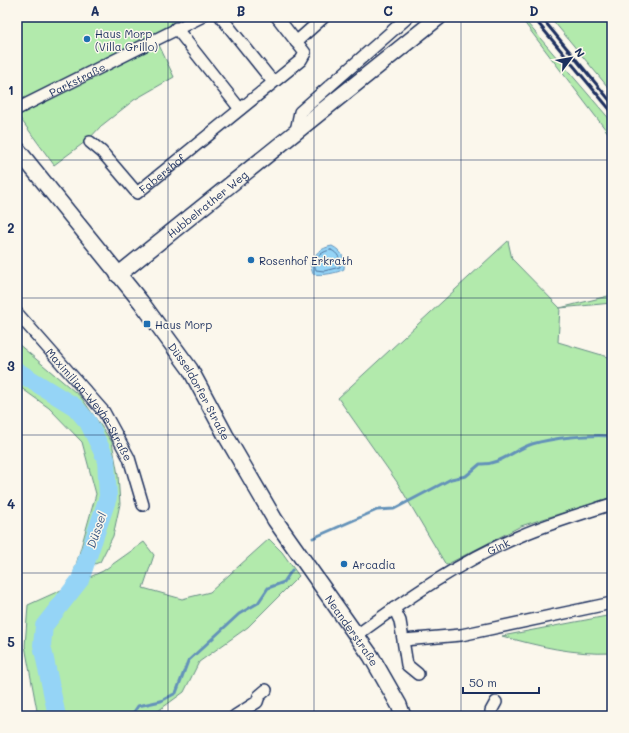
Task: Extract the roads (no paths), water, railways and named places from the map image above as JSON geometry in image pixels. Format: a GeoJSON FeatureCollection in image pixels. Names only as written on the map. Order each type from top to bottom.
{"type":"FeatureCollection","features":[{"type":"Feature","properties":{"kind":"main road","name":"Hubbelrather Weg"},"geometry":{"type":"LineString","coordinates":[[118,275],[439,17]]}},
{"type":"Feature","properties":{"kind":"main road","name":"Düsseldorfer Straße"},"geometry":{"type":"LineString","coordinates":[[17,149],[141,302],[190,369],[226,436],[271,514],[295,548]]}},
{"type":"Feature","properties":{"kind":"main road","name":"Neanderstraße"},"geometry":{"type":"LineString","coordinates":[[295,548],[357,634],[391,691],[403,716]]}},
{"type":"Feature","properties":{"kind":"street","name":"Parkstraße"},"geometry":{"type":"LineString","coordinates":[[17,109],[176,28],[201,17]]}},
{"type":"Feature","properties":{"kind":"street"},"geometry":{"type":"LineString","coordinates":[[221,17],[274,82]]}},
{"type":"Feature","properties":{"kind":"street","name":"Fabershof"},"geometry":{"type":"LineString","coordinates":[[90,142],[102,152],[137,193],[301,60],[305,53],[277,17]]}},
{"type":"Feature","properties":{"kind":"street"},"geometry":{"type":"LineString","coordinates":[[296,42],[324,17]]}},
{"type":"Feature","properties":{"kind":"street"},"geometry":{"type":"LineString","coordinates":[[296,131],[300,112],[408,17]]}},
{"type":"Feature","properties":{"kind":"street"},"geometry":{"type":"LineString","coordinates":[[176,28],[240,109]]}},
{"type":"Feature","properties":{"kind":"street","name":"Maximilian-Weyhe-Straße"},"geometry":{"type":"LineString","coordinates":[[17,314],[104,412],[129,458],[143,505]]}},
{"type":"Feature","properties":{"kind":"street","name":"Gink"},"geometry":{"type":"LineString","coordinates":[[357,634],[434,580],[520,536],[612,504]]}},
{"type":"Feature","properties":{"kind":"street"},"geometry":{"type":"LineString","coordinates":[[404,640],[461,635],[612,603]]}},
{"type":"Feature","properties":{"kind":"street"},"geometry":{"type":"LineString","coordinates":[[394,608],[400,621],[407,665],[418,674]]}},
{"type":"Feature","properties":{"kind":"street"},"geometry":{"type":"LineString","coordinates":[[235,716],[257,702],[259,696],[266,690]]}},
{"type":"Feature","properties":{"kind":"street"},"geometry":{"type":"LineString","coordinates":[[492,716],[491,711],[496,702]]}},
{"type":"Feature","properties":{"kind":"water"},"geometry":{"type":"Polygon","coordinates":[[[332,246],[342,255],[344,269],[329,274],[313,274],[310,264],[314,257],[321,250],[332,246]]]}},
{"type":"Feature","properties":{"kind":"waterway","name":"Düssel"},"geometry":{"type":"LineString","coordinates":[[17,371],[75,407],[88,422],[106,459],[108,497],[80,580],[44,626],[42,645],[57,716]]}},
{"type":"Feature","properties":{"kind":"waterway"},"geometry":{"type":"LineString","coordinates":[[313,538],[377,510],[394,509],[451,479],[466,476],[480,464],[487,464],[501,460],[532,444],[571,437],[612,436]]}},
{"type":"Feature","properties":{"kind":"waterway"},"geometry":{"type":"LineString","coordinates":[[131,716],[138,706],[161,701],[176,693],[188,661],[239,614],[258,603],[268,588],[284,582],[292,570]]}},
{"type":"Feature","properties":{"kind":"railway"},"geometry":{"type":"LineString","coordinates":[[533,17],[612,112]]}},
{"type":"Feature","properties":{"kind":"railway"},"geometry":{"type":"LineString","coordinates":[[541,17],[612,103]]}},
{"type":"Feature","properties":{"kind":"place","name":"Haus Morp (Villa Grillo)"},"geometry":{"type":"Point","coordinates":[87,39]}},
{"type":"Feature","properties":{"kind":"place","name":"Rosenhof Erkrath"},"geometry":{"type":"Point","coordinates":[251,260]}},
{"type":"Feature","properties":{"kind":"place","name":"Haus Morp"},"geometry":{"type":"Point","coordinates":[147,324]}},
{"type":"Feature","properties":{"kind":"place","name":"Arcadia"},"geometry":{"type":"Point","coordinates":[344,564]}}]}
